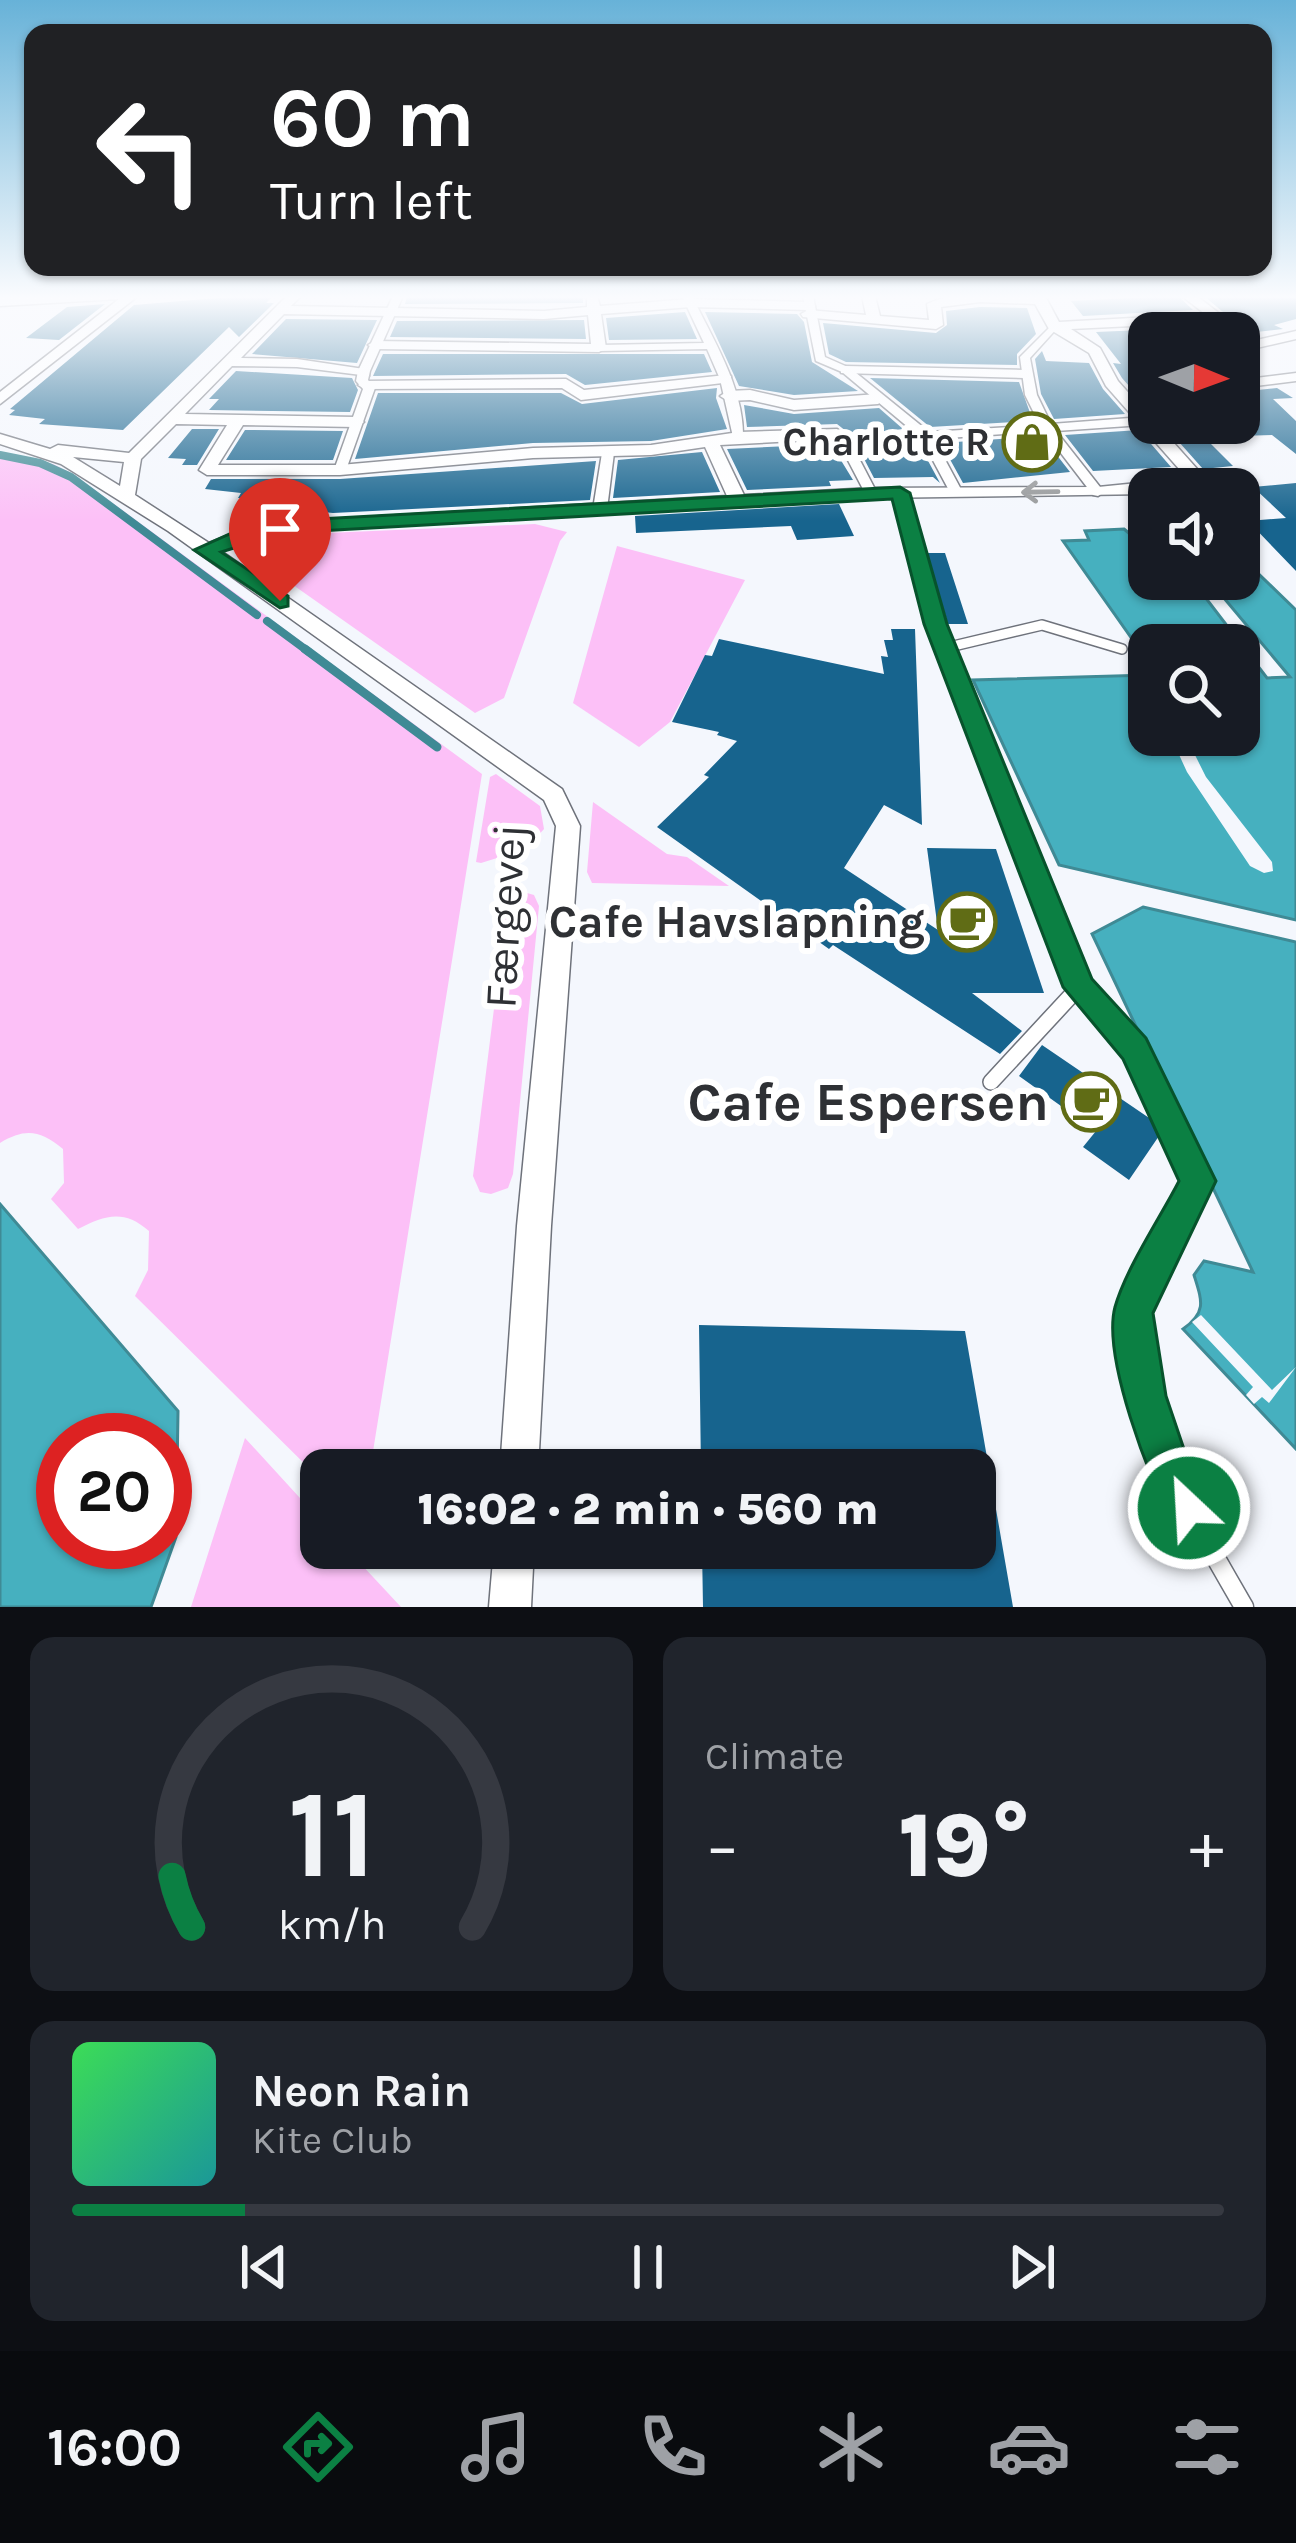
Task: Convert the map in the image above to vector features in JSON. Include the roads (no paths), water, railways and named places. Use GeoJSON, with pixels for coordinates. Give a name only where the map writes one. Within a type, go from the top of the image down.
{"type":"FeatureCollection","features":[{"type":"Feature","properties":{"kind":"street"},"geometry":{"type":"LineString","coordinates":[[0,398],[34,371]]}},
{"type":"Feature","properties":{"kind":"street"},"geometry":{"type":"LineString","coordinates":[[126,500],[133,458],[221,371]]}},
{"type":"Feature","properties":{"kind":"street"},"geometry":{"type":"LineString","coordinates":[[330,371],[364,379],[566,383],[581,395],[727,388],[794,405],[878,399]]}},
{"type":"Feature","properties":{"kind":"street"},"geometry":{"type":"LineString","coordinates":[[340,470],[369,388],[364,379],[367,371]]}},
{"type":"Feature","properties":{"kind":"street"},"geometry":{"type":"LineString","coordinates":[[721,371],[739,437]]}},
{"type":"Feature","properties":{"kind":"street"},"geometry":{"type":"LineString","coordinates":[[847,371],[926,436],[957,493]]}},
{"type":"Feature","properties":{"kind":"street"},"geometry":{"type":"LineString","coordinates":[[890,371],[1024,374]]}},
{"type":"Feature","properties":{"kind":"street"},"geometry":{"type":"LineString","coordinates":[[1024,371],[1027,392],[1046,426],[1098,492]]}},
{"type":"Feature","properties":{"kind":"street"},"geometry":{"type":"LineString","coordinates":[[1106,371],[1128,401]]}},
{"type":"Feature","properties":{"kind":"street"},"geometry":{"type":"LineString","coordinates":[[1260,381],[1296,377]]}},
{"type":"Feature","properties":{"kind":"street"},"geometry":{"type":"LineString","coordinates":[[794,405],[808,433]]}},
{"type":"Feature","properties":{"kind":"street"},"geometry":{"type":"LineString","coordinates":[[172,419],[356,422]]}},
{"type":"Feature","properties":{"kind":"street"},"geometry":{"type":"LineString","coordinates":[[238,420],[206,470],[340,470],[533,454],[608,453],[712,444],[739,437],[837,434],[871,493]]}},
{"type":"Feature","properties":{"kind":"street"},"geometry":{"type":"LineString","coordinates":[[846,445],[1128,422]]}},
{"type":"Feature","properties":{"kind":"street"},"geometry":{"type":"LineString","coordinates":[[0,440],[133,458]]}},
{"type":"Feature","properties":{"kind":"street"},"geometry":{"type":"LineString","coordinates":[[712,444],[737,500]]}},
{"type":"Feature","properties":{"kind":"street"},"geometry":{"type":"LineString","coordinates":[[205,550],[250,532],[282,527],[871,493],[1098,492],[1180,487],[1198,480],[1164,444]]}},
{"type":"Feature","properties":{"kind":"street","name":"Færgevej"},"geometry":{"type":"LineString","coordinates":[[26,446],[68,460],[205,550],[554,795],[568,818],[521,1449]]}},
{"type":"Feature","properties":{"kind":"street"},"geometry":{"type":"LineString","coordinates":[[600,509],[608,453]]}},
{"type":"Feature","properties":{"kind":"street"},"geometry":{"type":"LineString","coordinates":[[510,1607],[513,1569]]}},
{"type":"Feature","properties":{"kind":"lane"},"geometry":{"type":"LineString","coordinates":[[900,493],[945,648],[1079,987],[1135,1048],[1198,1181],[1133,1311],[1145,1396],[1171,1474],[1244,1607]]}},
{"type":"Feature","properties":{"kind":"lane"},"geometry":{"type":"LineString","coordinates":[[945,648],[1042,625],[1122,649]]}},
{"type":"Feature","properties":{"kind":"lane"},"geometry":{"type":"LineString","coordinates":[[991,1082],[1079,987]]}},
{"type":"Feature","properties":{"kind":"water"},"geometry":{"type":"Polygon","coordinates":[[[1085,531],[1128,532],[1128,600],[1207,600],[1226,624],[1128,624],[1128,633],[1063,541],[1089,540],[1085,531]]]}},
{"type":"Feature","properties":{"kind":"water"},"geometry":{"type":"Polygon","coordinates":[[[1260,575],[1296,610],[1296,920],[1059,865],[973,680],[1128,676],[1128,756],[1260,756],[1260,669],[1267,678],[1290,677],[1260,641],[1260,624],[1246,624],[1226,600],[1260,600],[1260,575]]]}},
{"type":"Feature","properties":{"kind":"water"},"geometry":{"type":"Polygon","coordinates":[[[1143,907],[1296,942],[1296,1449],[1183,1329],[1199,1311],[1194,1275],[1204,1261],[1253,1272],[1092,934],[1143,907]]]}},
{"type":"Feature","properties":{"kind":"water"},"geometry":{"type":"Polygon","coordinates":[[[0,1204],[178,1411],[36,1413],[36,1569],[165,1569],[151,1607],[0,1607],[0,1204]]]}},
{"type":"Feature","properties":{"kind":"waterway"},"geometry":{"type":"LineString","coordinates":[[0,455],[40,463],[71,477],[257,615]]}},
{"type":"Feature","properties":{"kind":"waterway"},"geometry":{"type":"LineString","coordinates":[[267,621],[309,652]]}},
{"type":"Feature","properties":{"kind":"waterway"},"geometry":{"type":"LineString","coordinates":[[305,649],[437,747]]}},
{"type":"Feature","properties":{"kind":"place","name":"Charlotte R"},"geometry":{"type":"Point","coordinates":[1032,442]}},
{"type":"Feature","properties":{"kind":"place","name":"Cafe Havslapning"},"geometry":{"type":"Point","coordinates":[967,922]}},
{"type":"Feature","properties":{"kind":"place","name":"Cafe Espersen"},"geometry":{"type":"Point","coordinates":[1091,1102]}}]}
